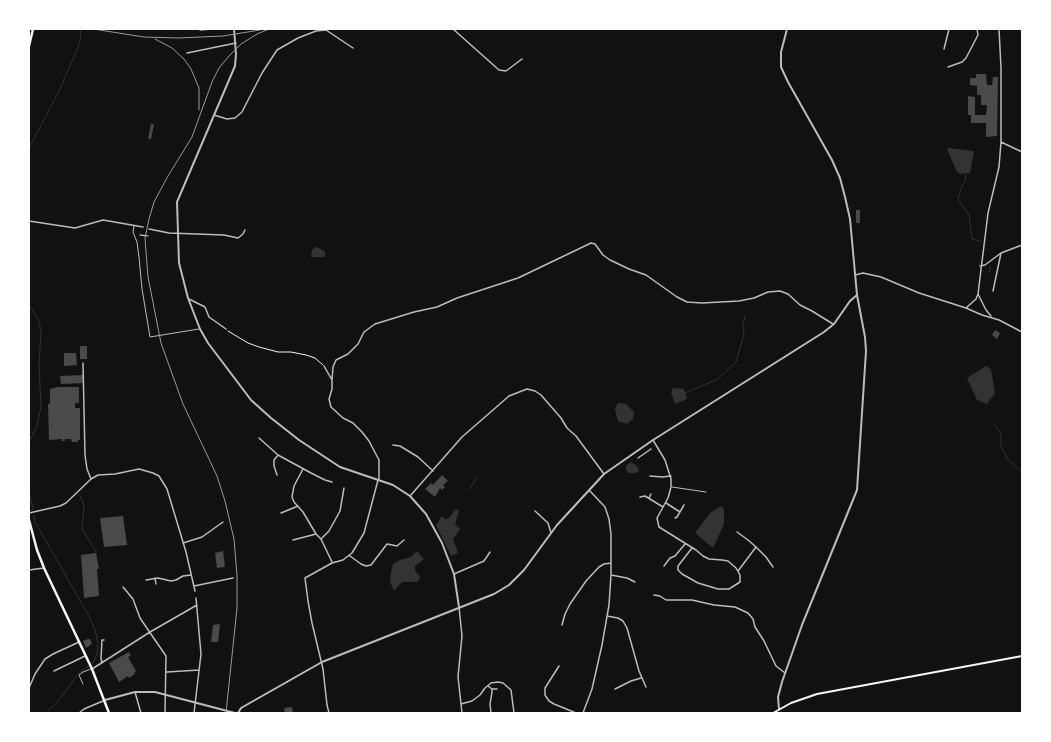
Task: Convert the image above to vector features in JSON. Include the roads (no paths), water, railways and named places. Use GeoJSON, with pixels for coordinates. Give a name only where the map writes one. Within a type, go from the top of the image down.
{"type":"FeatureCollection","features":[{"type":"Feature","properties":{"kind":"main road"},"geometry":{"type":"LineString","coordinates":[[29,46],[33,29]]}},
{"type":"Feature","properties":{"kind":"main road"},"geometry":{"type":"LineString","coordinates":[[29,520],[37,550],[44,568],[89,662],[109,713]]}},
{"type":"Feature","properties":{"kind":"main road"},"geometry":{"type":"LineString","coordinates":[[773,713],[791,703],[817,694],[1022,656]]}},
{"type":"Feature","properties":{"kind":"street"},"geometry":{"type":"LineString","coordinates":[[200,30],[212,29]]}},
{"type":"Feature","properties":{"kind":"street"},"geometry":{"type":"LineString","coordinates":[[234,29],[236,62],[233,72],[177,202],[179,263],[188,298],[200,329],[208,343],[251,400],[299,440],[325,458],[352,472],[393,485],[410,496],[426,514],[442,543],[454,574],[462,636],[458,677],[462,713]]}},
{"type":"Feature","properties":{"kind":"street"},"geometry":{"type":"LineString","coordinates":[[453,29],[499,70],[506,71],[522,59]]}},
{"type":"Feature","properties":{"kind":"street"},"geometry":{"type":"LineString","coordinates":[[779,709],[778,698],[804,618],[857,490],[866,351],[865,337],[857,295],[848,207],[841,182],[825,148],[781,67],[781,52],[787,29]]}},
{"type":"Feature","properties":{"kind":"street"},"geometry":{"type":"LineString","coordinates":[[944,49],[949,29]]}},
{"type":"Feature","properties":{"kind":"street"},"geometry":{"type":"LineString","coordinates":[[948,67],[962,62],[966,58],[978,35],[977,29]]}},
{"type":"Feature","properties":{"kind":"street"},"geometry":{"type":"LineString","coordinates":[[966,308],[976,299],[978,294],[980,266],[988,213],[999,167],[1001,142],[1001,68],[999,29]]}},
{"type":"Feature","properties":{"kind":"street"},"geometry":{"type":"LineString","coordinates":[[214,115],[227,119],[235,118],[239,115],[262,73],[277,50],[298,38],[316,30],[326,30],[353,48]]}},
{"type":"Feature","properties":{"kind":"street"},"geometry":{"type":"LineString","coordinates":[[187,53],[236,43]]}},
{"type":"Feature","properties":{"kind":"street"},"geometry":{"type":"LineString","coordinates":[[1001,142],[1022,152]]}},
{"type":"Feature","properties":{"kind":"street"},"geometry":{"type":"LineString","coordinates":[[29,221],[75,228],[103,220],[144,227]]}},
{"type":"Feature","properties":{"kind":"street"},"geometry":{"type":"LineString","coordinates":[[149,229],[177,233],[224,235],[238,238],[245,230]]}},
{"type":"Feature","properties":{"kind":"street"},"geometry":{"type":"LineString","coordinates":[[329,713],[322,662],[312,623],[305,578],[332,563],[343,560],[349,556],[358,545],[364,533],[378,480],[379,460],[368,440],[353,423],[343,418],[331,407],[329,399],[332,389],[333,367],[336,360],[348,354],[358,344],[364,332],[375,324],[414,312],[437,307],[457,298],[518,278],[591,243],[595,244],[610,260],[646,275],[686,302],[739,302],[768,292],[780,291],[788,294],[800,305],[834,324]]}},
{"type":"Feature","properties":{"kind":"street"},"geometry":{"type":"LineString","coordinates":[[980,266],[985,265],[1001,253],[1022,245]]}},
{"type":"Feature","properties":{"kind":"street"},"geometry":{"type":"LineString","coordinates":[[993,291],[1002,255],[1001,253]]}},
{"type":"Feature","properties":{"kind":"street"},"geometry":{"type":"LineString","coordinates":[[855,275],[863,273],[873,274],[919,293],[966,308],[982,315],[992,317],[1022,332]]}},
{"type":"Feature","properties":{"kind":"street"},"geometry":{"type":"LineString","coordinates":[[978,294],[986,310],[992,317]]}},
{"type":"Feature","properties":{"kind":"street"},"geometry":{"type":"LineString","coordinates":[[238,713],[242,708],[322,662],[494,594],[509,585],[524,570],[552,533],[604,474],[653,440],[767,369],[834,324],[850,301],[857,295]]}},
{"type":"Feature","properties":{"kind":"street"},"geometry":{"type":"LineString","coordinates":[[188,298],[205,307],[209,317],[226,329]]}},
{"type":"Feature","properties":{"kind":"street"},"geometry":{"type":"LineString","coordinates":[[83,363],[85,455],[87,469],[91,479]]}},
{"type":"Feature","properties":{"kind":"street"},"geometry":{"type":"LineString","coordinates":[[324,366],[332,380]]}},
{"type":"Feature","properties":{"kind":"street"},"geometry":{"type":"LineString","coordinates":[[410,496],[462,437],[509,396],[527,389],[535,391],[541,395],[567,428],[580,440],[604,474]]}},
{"type":"Feature","properties":{"kind":"street"},"geometry":{"type":"LineString","coordinates":[[259,438],[278,455],[303,469],[332,482]]}},
{"type":"Feature","properties":{"kind":"street"},"geometry":{"type":"LineString","coordinates":[[653,440],[665,460],[671,476],[672,487],[666,503],[657,518],[659,527],[685,543],[709,559],[728,561],[738,571],[741,577],[740,582],[730,589],[718,589],[698,583],[682,574],[678,570],[678,566],[692,548]]}},
{"type":"Feature","properties":{"kind":"street"},"geometry":{"type":"LineString","coordinates":[[393,445],[400,446],[418,457],[433,471]]}},
{"type":"Feature","properties":{"kind":"street"},"geometry":{"type":"LineString","coordinates":[[640,449],[643,455]]}},
{"type":"Feature","properties":{"kind":"street"},"geometry":{"type":"LineString","coordinates":[[638,458],[652,449]]}},
{"type":"Feature","properties":{"kind":"street"},"geometry":{"type":"LineString","coordinates":[[277,475],[274,460],[278,455]]}},
{"type":"Feature","properties":{"kind":"street"},"geometry":{"type":"LineString","coordinates":[[29,513],[60,506],[66,503],[91,479],[98,475],[115,474],[140,469],[150,471],[159,476],[167,489],[192,575],[195,591]]}},
{"type":"Feature","properties":{"kind":"street"},"geometry":{"type":"LineString","coordinates":[[303,469],[292,491],[292,497],[321,540],[332,563]]}},
{"type":"Feature","properties":{"kind":"street"},"geometry":{"type":"LineString","coordinates":[[650,476],[671,476]]}},
{"type":"Feature","properties":{"kind":"street"},"geometry":{"type":"LineString","coordinates":[[321,540],[329,531],[340,511],[344,488]]}},
{"type":"Feature","properties":{"kind":"street"},"geometry":{"type":"LineString","coordinates":[[583,713],[592,690],[607,616],[612,575],[609,519],[605,507],[589,490]]}},
{"type":"Feature","properties":{"kind":"street"},"geometry":{"type":"LineString","coordinates":[[649,498],[651,494]]}},
{"type":"Feature","properties":{"kind":"street"},"geometry":{"type":"LineString","coordinates":[[640,498],[645,496],[663,507]]}},
{"type":"Feature","properties":{"kind":"street"},"geometry":{"type":"LineString","coordinates":[[666,503],[680,512]]}},
{"type":"Feature","properties":{"kind":"street"},"geometry":{"type":"LineString","coordinates":[[281,513],[298,506]]}},
{"type":"Feature","properties":{"kind":"street"},"geometry":{"type":"LineString","coordinates":[[674,518],[677,517],[684,506]]}},
{"type":"Feature","properties":{"kind":"street"},"geometry":{"type":"LineString","coordinates":[[535,510],[548,523],[552,533]]}},
{"type":"Feature","properties":{"kind":"street"},"geometry":{"type":"LineString","coordinates":[[183,543],[202,537],[223,522]]}},
{"type":"Feature","properties":{"kind":"street"},"geometry":{"type":"LineString","coordinates":[[737,532],[756,547],[773,567]]}},
{"type":"Feature","properties":{"kind":"street"},"geometry":{"type":"LineString","coordinates":[[293,540],[316,534]]}},
{"type":"Feature","properties":{"kind":"street"},"geometry":{"type":"LineString","coordinates":[[349,556],[361,564],[366,566],[371,565],[387,544],[397,546],[404,540]]}},
{"type":"Feature","properties":{"kind":"street"},"geometry":{"type":"LineString","coordinates":[[664,566],[670,558],[675,556],[685,543]]}},
{"type":"Feature","properties":{"kind":"street"},"geometry":{"type":"LineString","coordinates":[[738,571],[756,547]]}},
{"type":"Feature","properties":{"kind":"street"},"geometry":{"type":"LineString","coordinates":[[454,574],[484,560],[490,552]]}},
{"type":"Feature","properties":{"kind":"street"},"geometry":{"type":"LineString","coordinates":[[562,625],[570,604],[586,581],[599,567],[604,564],[612,563]]}},
{"type":"Feature","properties":{"kind":"street"},"geometry":{"type":"LineString","coordinates":[[29,570],[44,568]]}},
{"type":"Feature","properties":{"kind":"street"},"geometry":{"type":"LineString","coordinates":[[146,580],[158,578],[170,581],[176,580],[183,576],[192,575]]}},
{"type":"Feature","properties":{"kind":"street"},"geometry":{"type":"LineString","coordinates":[[612,575],[627,578],[635,582]]}},
{"type":"Feature","properties":{"kind":"street"},"geometry":{"type":"LineString","coordinates":[[155,578],[156,584]]}},
{"type":"Feature","properties":{"kind":"street"},"geometry":{"type":"LineString","coordinates":[[194,586],[233,578]]}},
{"type":"Feature","properties":{"kind":"street"},"geometry":{"type":"LineString","coordinates":[[123,587],[133,599],[140,618],[166,656],[165,713]]}},
{"type":"Feature","properties":{"kind":"street"},"geometry":{"type":"LineString","coordinates":[[654,595],[666,600],[692,600],[714,605],[736,607],[748,614],[753,619],[755,627],[764,641],[776,666],[785,673]]}},
{"type":"Feature","properties":{"kind":"street"},"geometry":{"type":"LineString","coordinates":[[194,713],[201,654],[196,598]]}},
{"type":"Feature","properties":{"kind":"street"},"geometry":{"type":"LineString","coordinates":[[92,669],[197,604]]}},
{"type":"Feature","properties":{"kind":"street"},"geometry":{"type":"LineString","coordinates":[[607,616],[618,618],[623,621],[627,628],[641,678],[646,687]]}},
{"type":"Feature","properties":{"kind":"street"},"geometry":{"type":"LineString","coordinates":[[102,663],[102,640],[104,640]]}},
{"type":"Feature","properties":{"kind":"street"},"geometry":{"type":"LineString","coordinates":[[29,687],[45,660],[53,654],[79,642]]}},
{"type":"Feature","properties":{"kind":"street"},"geometry":{"type":"LineString","coordinates":[[54,671],[86,656]]}},
{"type":"Feature","properties":{"kind":"street"},"geometry":{"type":"LineString","coordinates":[[559,666],[545,688],[545,695],[549,701],[554,704],[576,713]]}},
{"type":"Feature","properties":{"kind":"street"},"geometry":{"type":"LineString","coordinates":[[166,672],[199,670]]}},
{"type":"Feature","properties":{"kind":"street"},"geometry":{"type":"LineString","coordinates":[[615,689],[641,678]]}},
{"type":"Feature","properties":{"kind":"street"},"geometry":{"type":"LineString","coordinates":[[461,704],[472,701],[491,683],[498,682],[508,686],[511,690],[514,713]]}},
{"type":"Feature","properties":{"kind":"street"},"geometry":{"type":"LineString","coordinates":[[488,686],[492,689],[497,689]]}},
{"type":"Feature","properties":{"kind":"street"},"geometry":{"type":"LineString","coordinates":[[491,713],[490,704],[492,689]]}},
{"type":"Feature","properties":{"kind":"street"},"geometry":{"type":"LineString","coordinates":[[135,692],[141,713]]}},
{"type":"Feature","properties":{"kind":"street"},"geometry":{"type":"LineString","coordinates":[[79,713],[88,707],[105,700],[135,692],[155,692],[166,694],[233,713]]}},
{"type":"Feature","properties":{"kind":"lane"},"geometry":{"type":"LineString","coordinates":[[134,225],[150,337],[153,338],[165,334],[200,329]]}},
{"type":"Feature","properties":{"kind":"lane"},"geometry":{"type":"LineString","coordinates":[[672,487],[706,492]]}},
{"type":"Feature","properties":{"kind":"lane"},"geometry":{"type":"LineString","coordinates":[[83,684],[80,675],[83,672],[92,669]]}},
{"type":"Feature","properties":{"kind":"waterway"},"geometry":{"type":"LineString","coordinates":[[29,148],[58,93],[78,48],[81,36],[80,29]]}},
{"type":"Feature","properties":{"kind":"waterway"},"geometry":{"type":"LineString","coordinates":[[965,174],[966,180],[962,186],[958,200],[969,215],[972,239],[981,241]]}},
{"type":"Feature","properties":{"kind":"waterway"},"geometry":{"type":"LineString","coordinates":[[989,266],[989,273]]}},
{"type":"Feature","properties":{"kind":"waterway"},"geometry":{"type":"LineString","coordinates":[[29,306],[39,322],[41,331],[39,366],[41,406],[37,426],[29,442]]}},
{"type":"Feature","properties":{"kind":"waterway"},"geometry":{"type":"LineString","coordinates":[[685,393],[718,379],[736,362],[744,334],[743,325],[745,316]]}},
{"type":"Feature","properties":{"kind":"waterway"},"geometry":{"type":"LineString","coordinates":[[994,424],[1001,433],[1001,447],[1008,460],[1022,472]]}},
{"type":"Feature","properties":{"kind":"waterway"},"geometry":{"type":"LineString","coordinates":[[469,490],[477,477]]}},
{"type":"Feature","properties":{"kind":"waterway"},"geometry":{"type":"LineString","coordinates":[[29,490],[33,509]]}},
{"type":"Feature","properties":{"kind":"waterway"},"geometry":{"type":"LineString","coordinates":[[80,496],[84,508],[82,529],[97,553]]}},
{"type":"Feature","properties":{"kind":"waterway"},"geometry":{"type":"LineString","coordinates":[[34,515],[35,522],[89,616],[95,630],[98,643],[97,654],[93,663],[79,673],[58,701],[46,713]]}},
{"type":"Feature","properties":{"kind":"railway"},"geometry":{"type":"LineString","coordinates":[[93,29],[144,37],[178,38],[223,36],[260,30]]}},
{"type":"Feature","properties":{"kind":"railway"},"geometry":{"type":"LineString","coordinates":[[226,713],[237,608],[237,575],[234,539],[225,501],[217,476],[183,404],[161,343],[148,277],[145,238],[154,202],[192,137],[212,82],[219,68],[241,44],[257,34],[269,29]]}},
{"type":"Feature","properties":{"kind":"railway"},"geometry":{"type":"LineString","coordinates":[[155,39],[172,48],[184,59],[191,69],[199,88],[199,110]]}}]}
